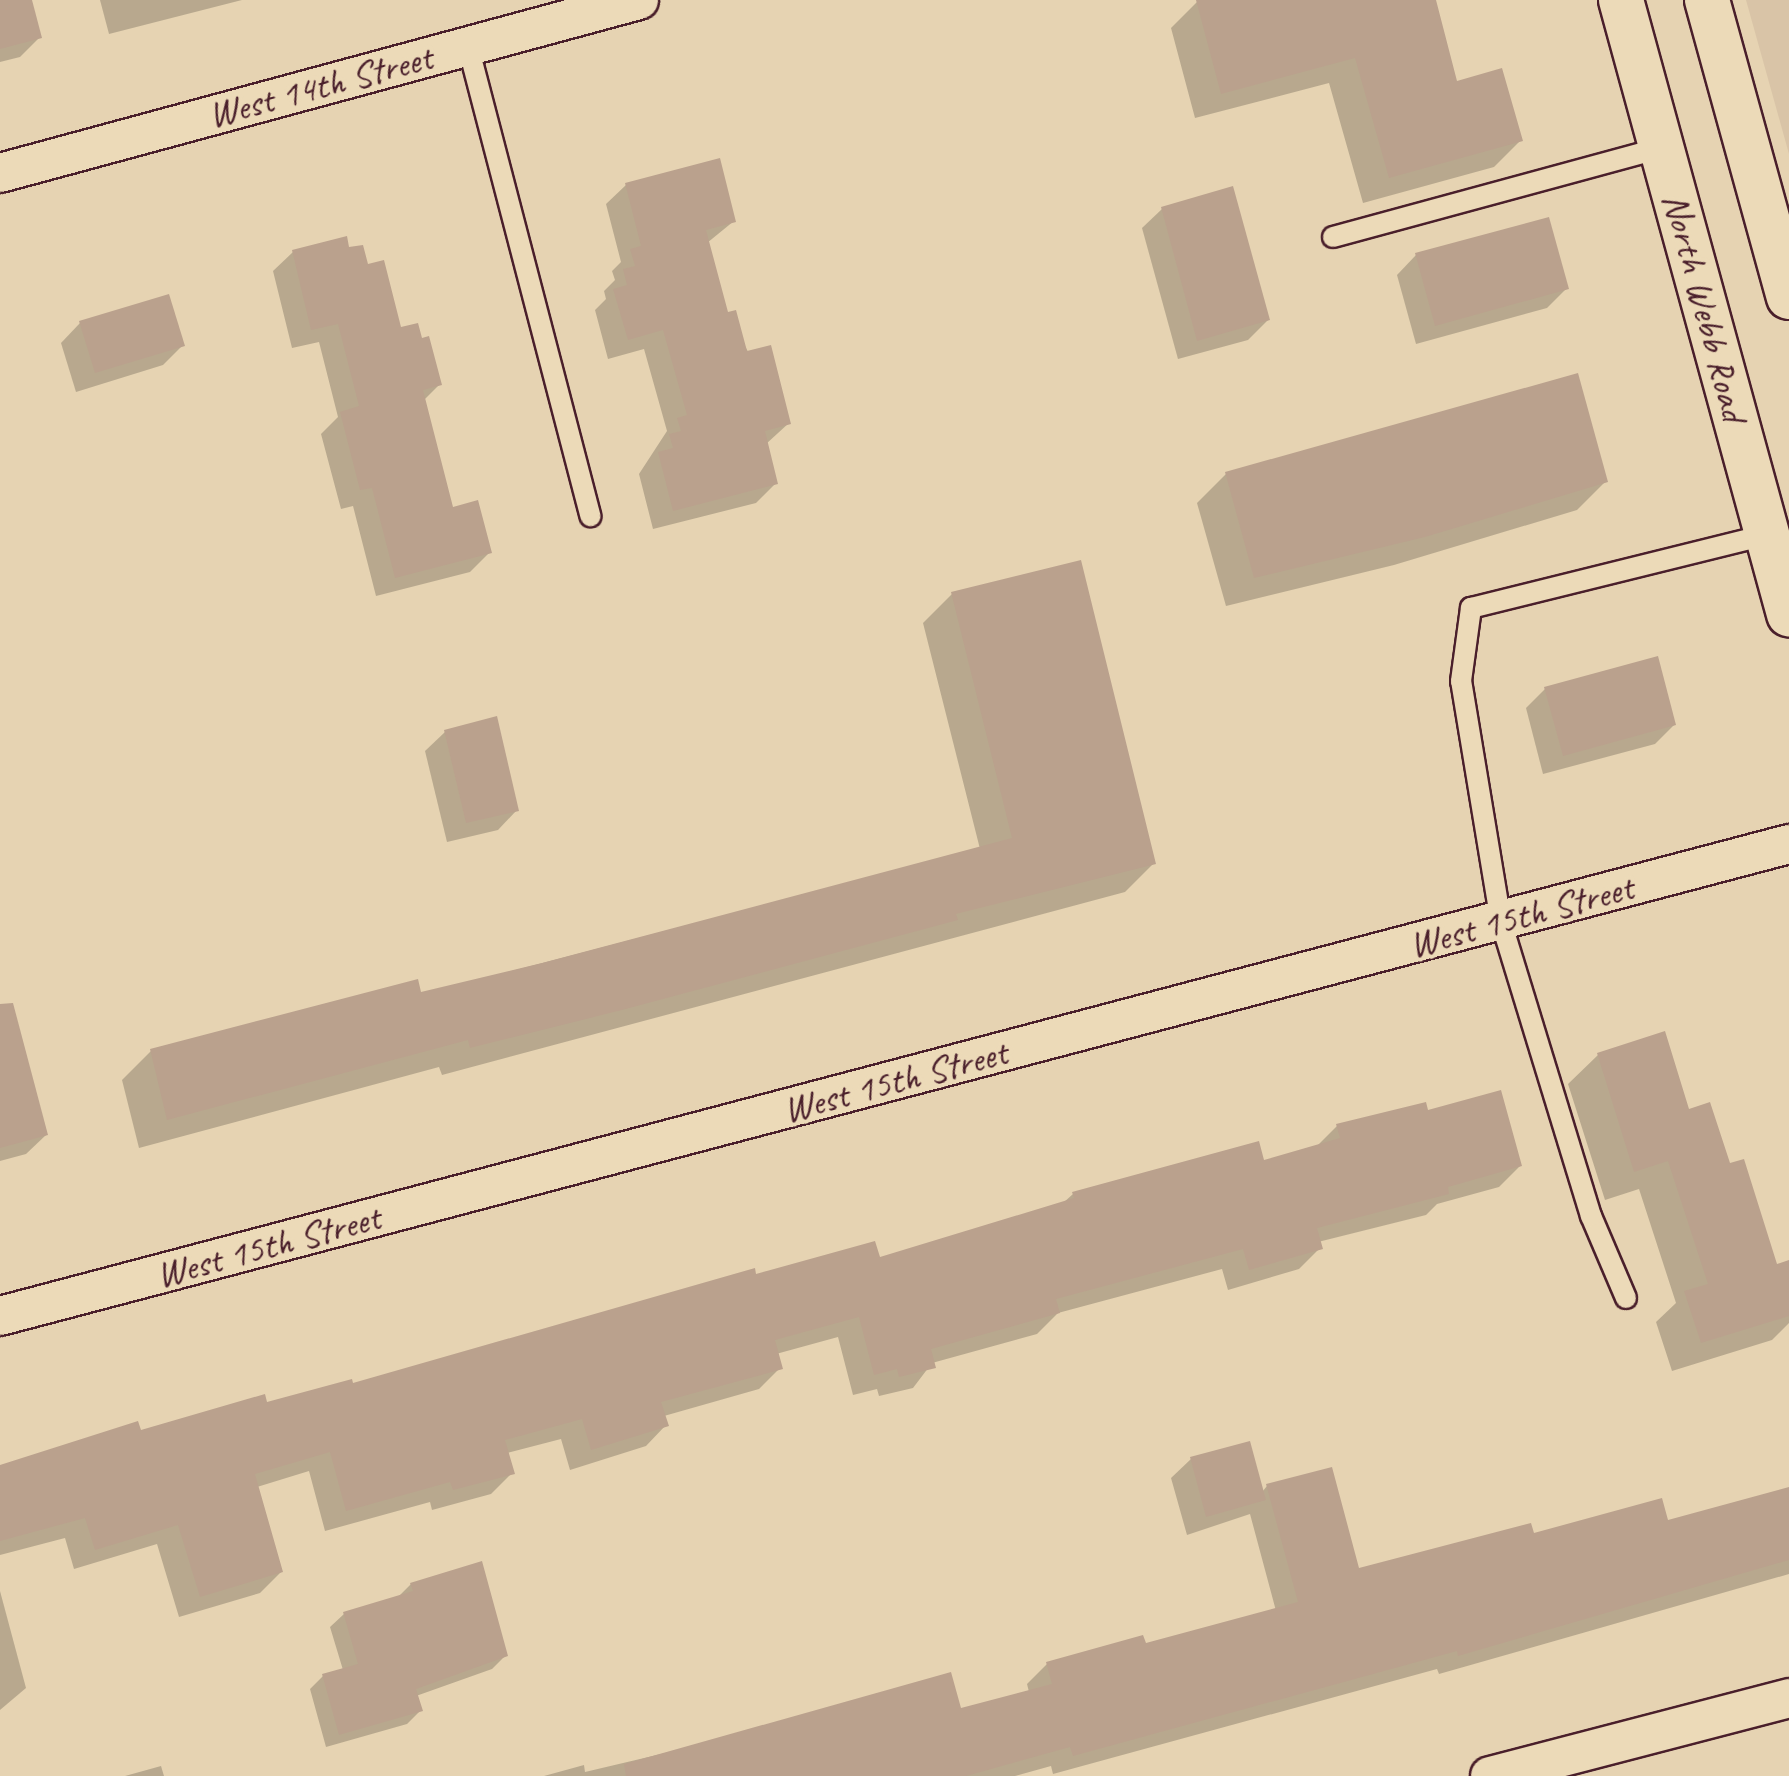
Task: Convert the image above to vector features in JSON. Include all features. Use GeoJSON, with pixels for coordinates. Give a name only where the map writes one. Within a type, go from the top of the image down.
{"type":"FeatureCollection","features":[{"type":"Feature","properties":{"kind":"main road","name":"North Webb Road"},"geometry":{"type":"LineString","coordinates":[[1621,0],[1789,614]]}},
{"type":"Feature","properties":{"kind":"main road"},"geometry":{"type":"LineString","coordinates":[[1707,0],[1789,297]]}},
{"type":"Feature","properties":{"kind":"street","name":"West 14th Street"},"geometry":{"type":"LineString","coordinates":[[0,173],[639,0]]}},
{"type":"Feature","properties":{"kind":"street","name":"West 15th Street"},"geometry":{"type":"LineString","coordinates":[[0,1316],[1789,844]]}},
{"type":"Feature","properties":{"kind":"street"},"geometry":{"type":"LineString","coordinates":[[1490,1776],[1789,1698]]}},
{"type":"Feature","properties":{"kind":"lane"},"geometry":{"type":"LineString","coordinates":[[468,46],[590,516]]}},
{"type":"Feature","properties":{"kind":"lane"},"geometry":{"type":"LineString","coordinates":[[1333,237],[1661,148]]}},
{"type":"Feature","properties":{"kind":"lane"},"geometry":{"type":"LineString","coordinates":[[1626,1298],[1591,1216],[1501,922],[1461,681],[1471,608],[1767,535]]}},
{"type":"Feature","properties":{"kind":"shaded area"},"geometry":{"type":"Polygon","coordinates":[[[1746,0],[1789,0],[1789,154],[1746,0]]]}},
{"type":"Feature","properties":{"kind":"building"},"geometry":{"type":"Polygon","coordinates":[[[0,0],[32,0],[42,38],[0,49],[0,0]]]}},
{"type":"Feature","properties":{"kind":"building"},"geometry":{"type":"Polygon","coordinates":[[[1196,0],[1436,0],[1457,81],[1502,68],[1523,141],[1389,178],[1355,58],[1221,94],[1196,0]]]}},
{"type":"Feature","properties":{"kind":"building"},"geometry":{"type":"Polygon","coordinates":[[[720,158],[736,222],[706,230],[728,312],[736,310],[747,351],[771,345],[791,424],[765,431],[778,484],[673,511],[658,452],[673,448],[669,434],[681,431],[677,418],[687,415],[663,330],[628,340],[613,289],[627,285],[623,269],[635,266],[630,249],[641,246],[625,183],[720,158]]]}},
{"type":"Feature","properties":{"kind":"building"},"geometry":{"type":"Polygon","coordinates":[[[1233,186],[1270,320],[1197,341],[1161,207],[1233,186]]]}},
{"type":"Feature","properties":{"kind":"building"},"geometry":{"type":"Polygon","coordinates":[[[1549,217],[1569,289],[1435,326],[1415,253],[1549,217]]]}},
{"type":"Feature","properties":{"kind":"building"},"geometry":{"type":"Polygon","coordinates":[[[347,236],[349,247],[363,245],[368,264],[384,260],[401,327],[418,323],[422,338],[429,336],[442,385],[423,390],[453,507],[478,500],[492,553],[395,578],[372,488],[360,490],[340,412],[359,406],[338,324],[311,330],[292,250],[347,236]]]}},
{"type":"Feature","properties":{"kind":"building"},"geometry":{"type":"Polygon","coordinates":[[[169,294],[185,346],[95,373],[79,321],[169,294]]]}},
{"type":"Feature","properties":{"kind":"building"},"geometry":{"type":"Polygon","coordinates":[[[1578,373],[1608,482],[1425,537],[1254,578],[1225,472],[1578,373]]]}},
{"type":"Feature","properties":{"kind":"building"},"geometry":{"type":"Polygon","coordinates":[[[1081,560],[1156,864],[956,914],[958,920],[618,1011],[470,1048],[468,1040],[167,1120],[150,1049],[418,979],[421,992],[542,963],[1012,838],[951,592],[1081,560]]]}},
{"type":"Feature","properties":{"kind":"building"},"geometry":{"type":"Polygon","coordinates":[[[1658,656],[1676,725],[1563,756],[1544,687],[1658,656]]]}},
{"type":"Feature","properties":{"kind":"building"},"geometry":{"type":"Polygon","coordinates":[[[497,716],[519,811],[466,823],[444,730],[497,716]]]}},
{"type":"Feature","properties":{"kind":"building"},"geometry":{"type":"Polygon","coordinates":[[[13,1003],[48,1135],[0,1148],[0,1004],[13,1003]]]}},
{"type":"Feature","properties":{"kind":"building"},"geometry":{"type":"Polygon","coordinates":[[[1665,1031],[1689,1109],[1710,1102],[1730,1163],[1744,1159],[1777,1264],[1789,1260],[1789,1316],[1701,1343],[1684,1291],[1708,1284],[1668,1161],[1634,1172],[1597,1053],[1665,1031]]]}},
{"type":"Feature","properties":{"kind":"building"},"geometry":{"type":"Polygon","coordinates":[[[1501,1090],[1522,1166],[1448,1187],[1449,1194],[1317,1228],[1323,1249],[1249,1270],[1243,1249],[1056,1299],[1060,1313],[931,1349],[936,1368],[899,1377],[897,1369],[874,1375],[859,1317],[775,1340],[783,1369],[661,1402],[669,1426],[591,1450],[582,1419],[505,1440],[515,1474],[453,1490],[450,1482],[346,1511],[330,1452],[255,1474],[283,1572],[200,1597],[178,1525],[95,1550],[85,1518],[0,1541],[0,1465],[138,1421],[141,1430],[265,1394],[267,1402],[352,1379],[353,1383],[755,1268],[756,1274],[875,1241],[880,1257],[1074,1198],[1072,1192],[1259,1141],[1264,1160],[1340,1138],[1336,1124],[1426,1102],[1428,1110],[1501,1090]]]}},
{"type":"Feature","properties":{"kind":"building"},"geometry":{"type":"Polygon","coordinates":[[[1250,1441],[1266,1500],[1206,1517],[1190,1457],[1250,1441]]]}},
{"type":"Feature","properties":{"kind":"building"},"geometry":{"type":"Polygon","coordinates":[[[1332,1467],[1359,1568],[1531,1523],[1534,1533],[1662,1498],[1668,1520],[1789,1487],[1789,1560],[1458,1656],[1457,1651],[1073,1756],[1070,1747],[966,1776],[626,1776],[624,1764],[951,1672],[961,1708],[1052,1684],[1046,1662],[1143,1635],[1146,1643],[1298,1602],[1266,1484],[1332,1467]]]}},
{"type":"Feature","properties":{"kind":"building"},"geometry":{"type":"Polygon","coordinates":[[[482,1561],[508,1656],[416,1689],[423,1711],[339,1735],[322,1674],[358,1664],[343,1612],[413,1591],[410,1583],[482,1561]]]}}]}
